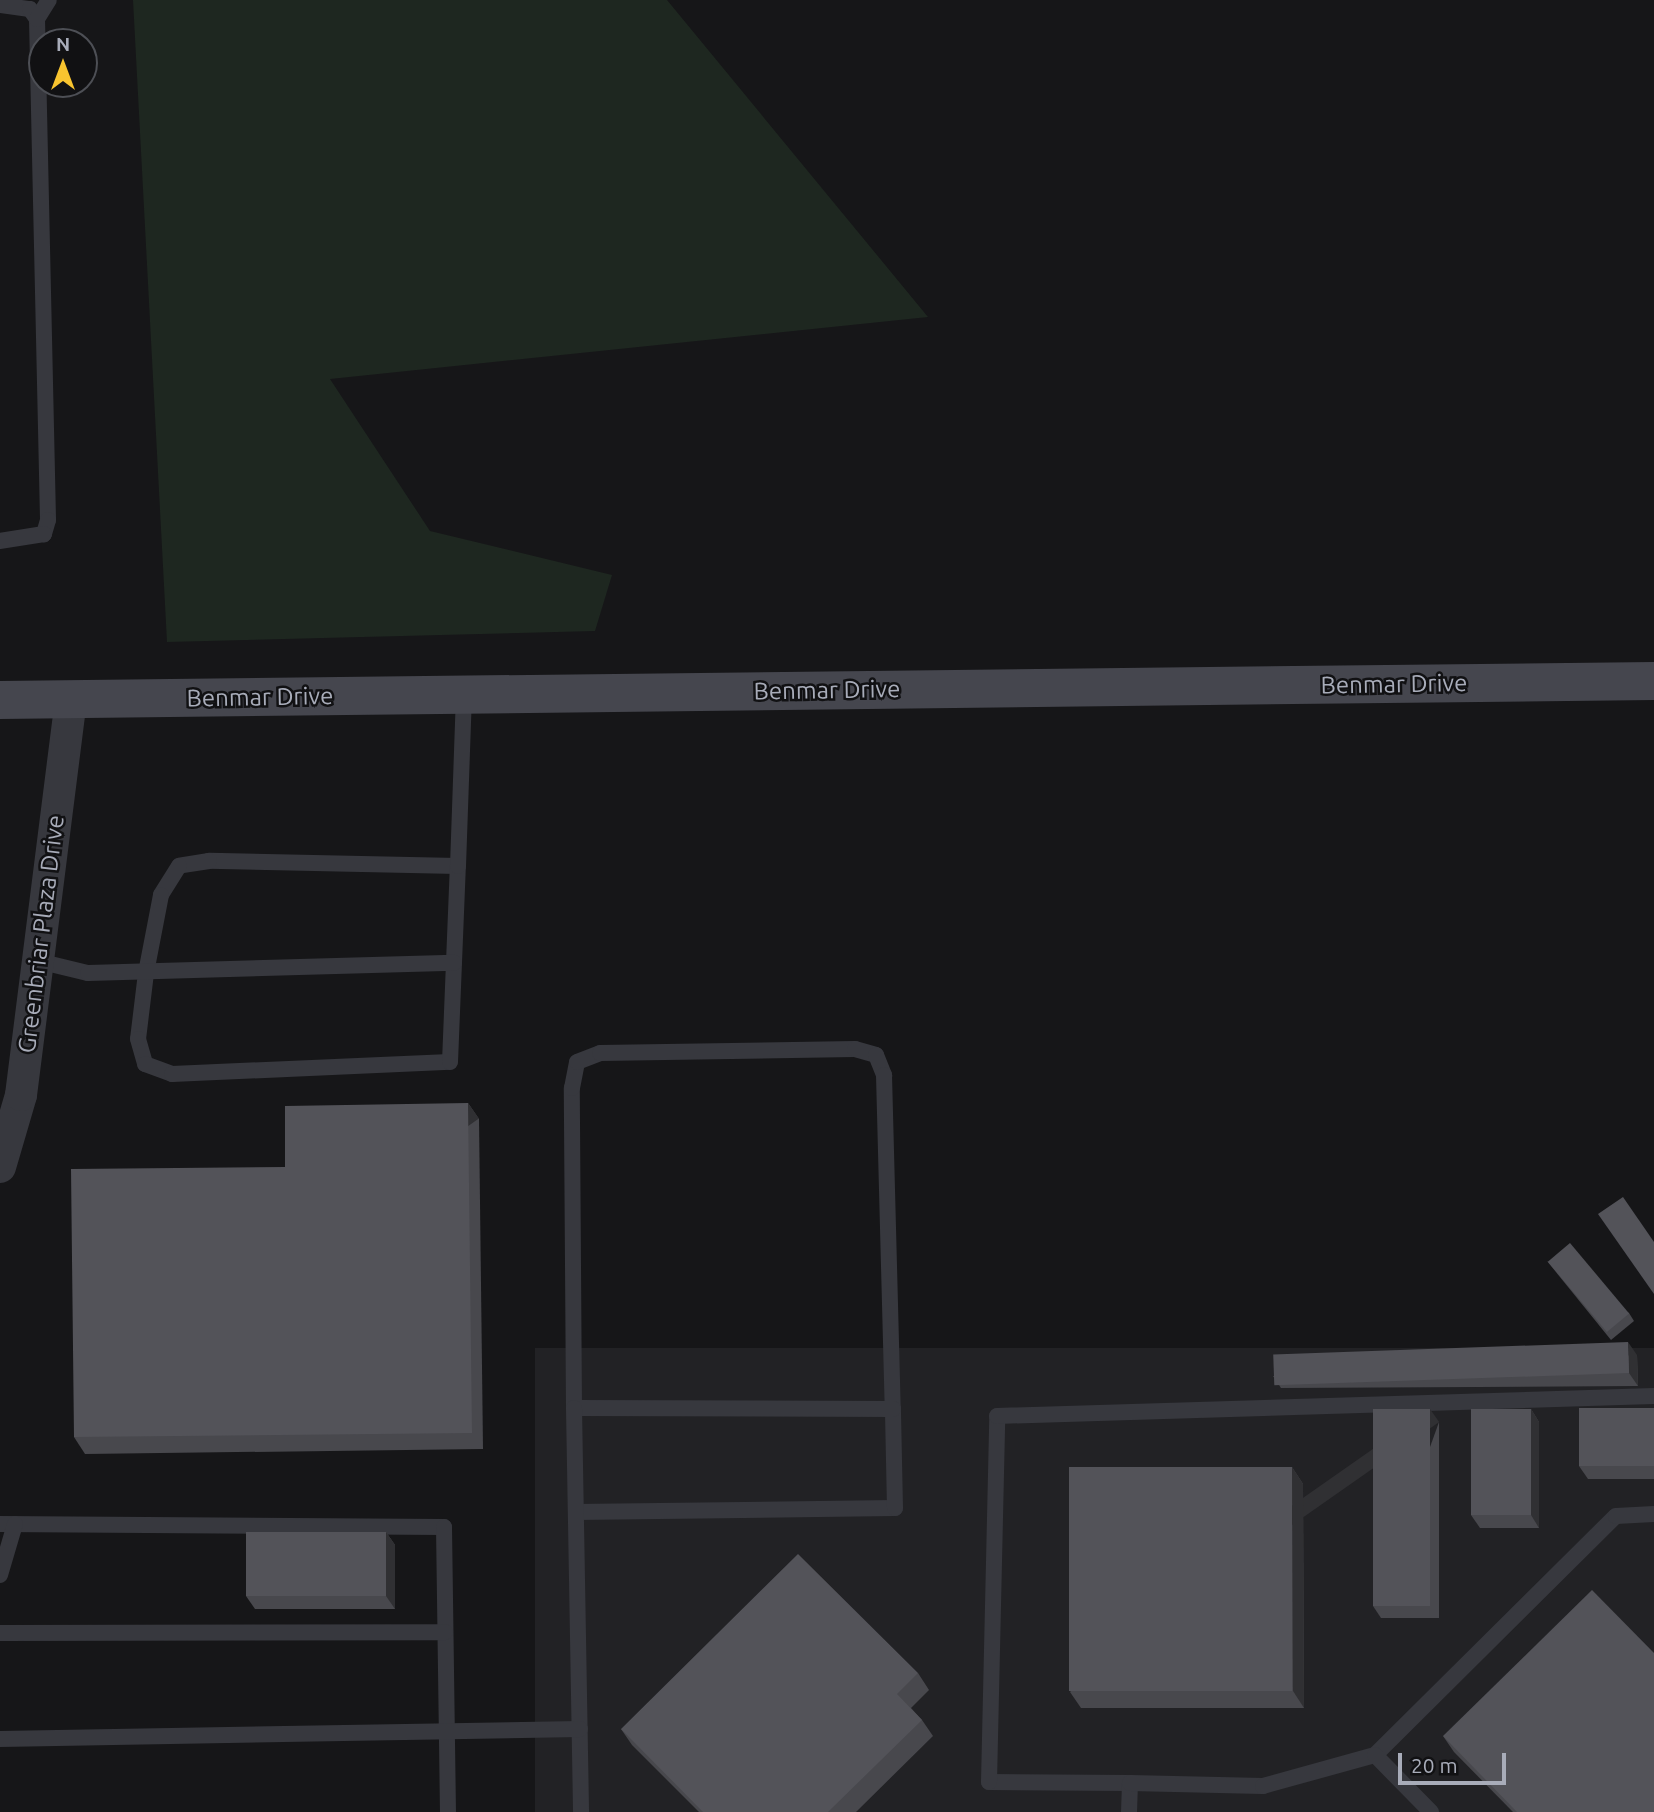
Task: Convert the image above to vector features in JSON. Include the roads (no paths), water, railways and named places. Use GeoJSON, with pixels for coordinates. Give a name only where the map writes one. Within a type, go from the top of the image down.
{"type":"FeatureCollection","features":[{"type":"Feature","properties":{"kind":"street","name":"Benmar Drive"},"geometry":{"type":"LineString","coordinates":[[0,700],[1654,681]]}},
{"type":"Feature","properties":{"kind":"street","name":"Greenbriar Plaza Drive"},"geometry":{"type":"LineString","coordinates":[[0,1167],[21,1095],[71,699]]}},
{"type":"Feature","properties":{"kind":"lane"},"geometry":{"type":"LineString","coordinates":[[0,541],[44,534],[48,520],[37,19],[49,0]]}},
{"type":"Feature","properties":{"kind":"lane"},"geometry":{"type":"LineString","coordinates":[[0,5],[30,9],[37,19]]}},
{"type":"Feature","properties":{"kind":"lane"},"geometry":{"type":"LineString","coordinates":[[458,866],[209,861],[179,866],[161,895],[146,973],[138,1039],[145,1064],[172,1074],[450,1062],[458,866],[464,695]]}},
{"type":"Feature","properties":{"kind":"lane"},"geometry":{"type":"LineString","coordinates":[[38,961],[88,973],[454,963]]}},
{"type":"Feature","properties":{"kind":"lane"},"geometry":{"type":"LineString","coordinates":[[576,1512],[895,1508],[884,1075],[876,1055],[856,1049],[600,1053],[577,1062],[572,1088],[574,1408],[581,1812]]}},
{"type":"Feature","properties":{"kind":"lane"},"geometry":{"type":"LineString","coordinates":[[1654,1395],[997,1416],[989,1782],[1264,1786],[1375,1755],[1616,1516],[1654,1514]]}},
{"type":"Feature","properties":{"kind":"lane"},"geometry":{"type":"LineString","coordinates":[[574,1408],[892,1409]]}},
{"type":"Feature","properties":{"kind":"lane"},"geometry":{"type":"LineString","coordinates":[[0,1575],[8,1524],[444,1527],[448,1812]]}},
{"type":"Feature","properties":{"kind":"lane"},"geometry":{"type":"LineString","coordinates":[[0,1633],[445,1632]]}},
{"type":"Feature","properties":{"kind":"lane"},"geometry":{"type":"LineString","coordinates":[[0,1739],[580,1729]]}},
{"type":"Feature","properties":{"kind":"lane"},"geometry":{"type":"LineString","coordinates":[[1375,1755],[1431,1812]]}},
{"type":"Feature","properties":{"kind":"lane"},"geometry":{"type":"LineString","coordinates":[[1129,1812],[1130,1783]]}}]}
